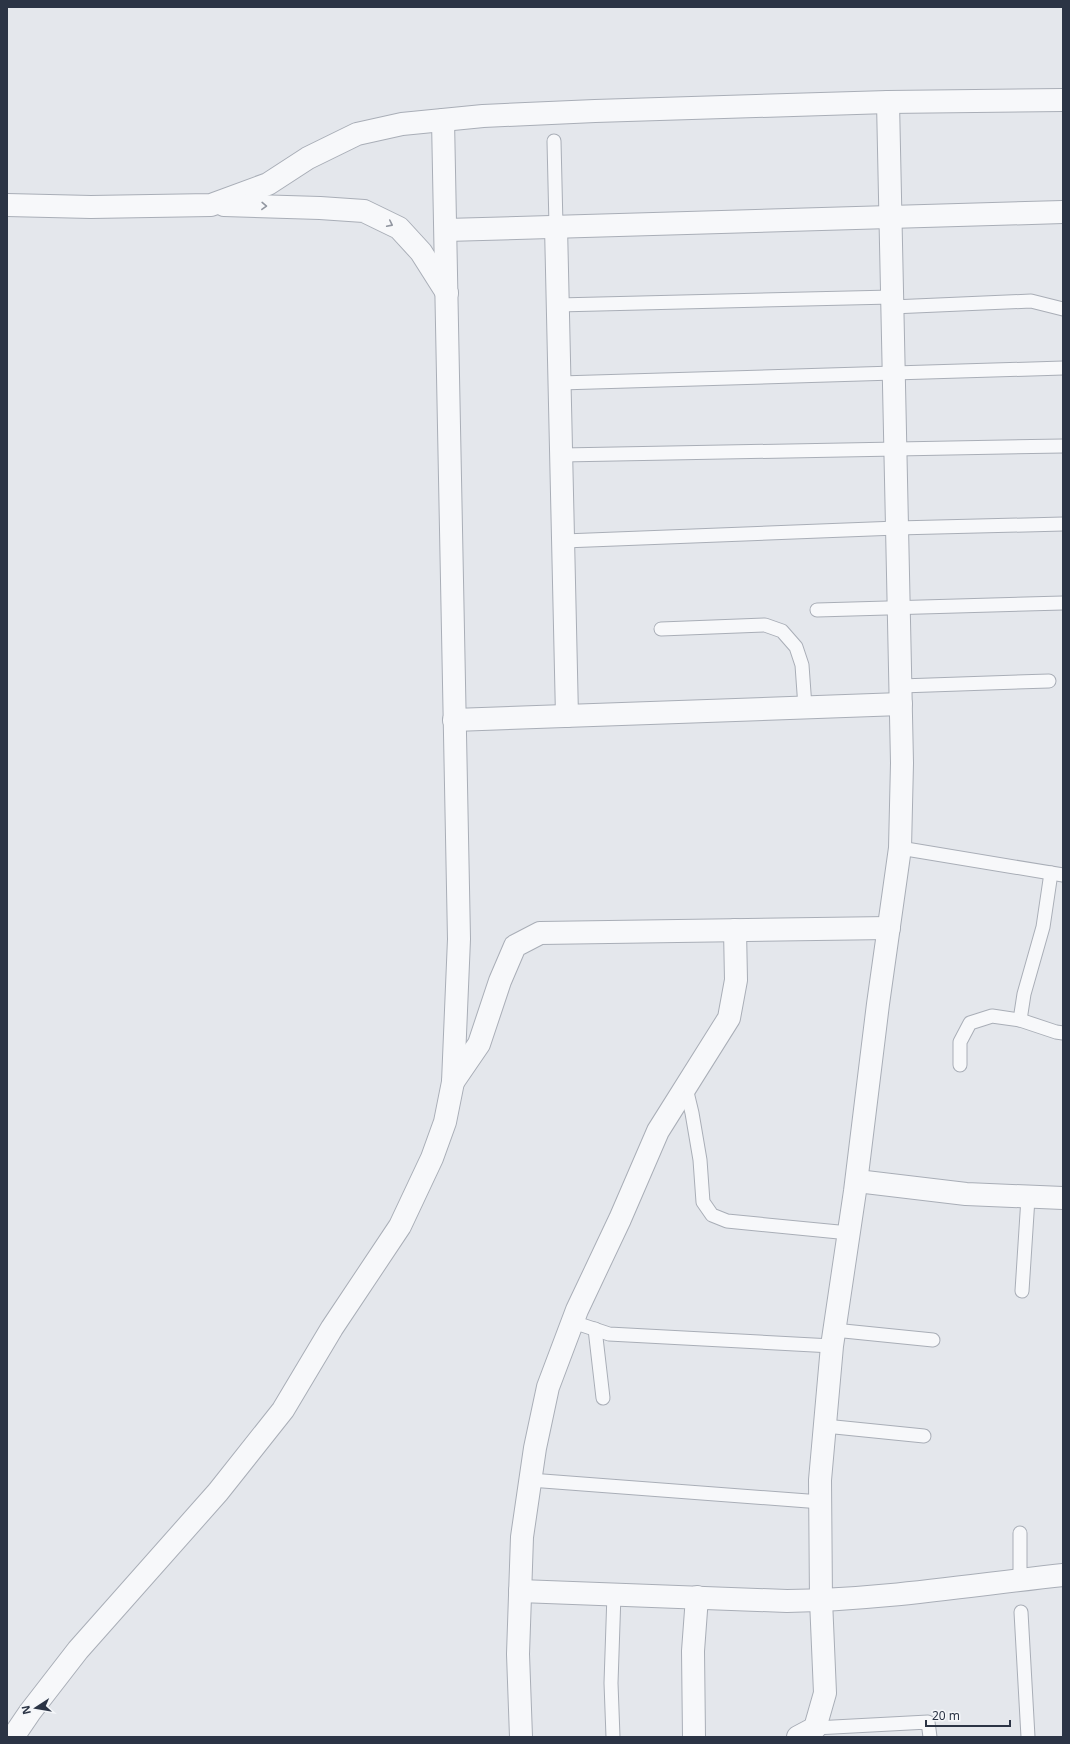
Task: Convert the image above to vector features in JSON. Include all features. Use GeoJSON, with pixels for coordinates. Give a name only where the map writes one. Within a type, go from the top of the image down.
{"type":"FeatureCollection","features":[{"type":"Feature","properties":{"kind":"street"},"geometry":{"type":"LineString","coordinates":[[211,205],[268,184],[308,158],[357,134],[402,124],[483,116],[594,111],[888,102],[1063,100]]}},
{"type":"Feature","properties":{"kind":"street"},"geometry":{"type":"LineString","coordinates":[[806,1733],[826,1692],[821,1600],[820,1480],[833,1338],[857,1182],[878,1004],[900,848],[902,763],[901,695],[888,102]]}},
{"type":"Feature","properties":{"kind":"street"},"geometry":{"type":"LineString","coordinates":[[13,1737],[30,1712],[78,1650],[218,1492],[284,1410],[332,1328],[400,1226],[432,1158],[445,1122],[453,1082],[459,939],[443,120]]}},
{"type":"Feature","properties":{"kind":"street"},"geometry":{"type":"LineString","coordinates":[[7,205],[91,207],[211,205],[320,208],[364,211],[399,228],[421,252],[447,293]]}},
{"type":"Feature","properties":{"kind":"street"},"geometry":{"type":"LineString","coordinates":[[446,230],[1063,212]]}},
{"type":"Feature","properties":{"kind":"street"},"geometry":{"type":"LineString","coordinates":[[556,226],[567,716]]}},
{"type":"Feature","properties":{"kind":"street"},"geometry":{"type":"LineString","coordinates":[[454,720],[805,707],[901,695]]}},
{"type":"Feature","properties":{"kind":"street"},"geometry":{"type":"LineString","coordinates":[[453,1082],[479,1044],[500,981],[515,946],[540,933],[889,928]]}},
{"type":"Feature","properties":{"kind":"street"},"geometry":{"type":"LineString","coordinates":[[521,1737],[518,1654],[522,1537],[535,1448],[548,1387],[573,1322],[658,1131],[729,1018],[736,980],[736,930]]}},
{"type":"Feature","properties":{"kind":"street"},"geometry":{"type":"LineString","coordinates":[[857,1182],[966,1194],[1028,1198],[1063,1198]]}},
{"type":"Feature","properties":{"kind":"street"},"geometry":{"type":"LineString","coordinates":[[520,1590],[698,1596],[787,1601],[821,1600],[923,1592],[1063,1575]]}},
{"type":"Feature","properties":{"kind":"street"},"geometry":{"type":"LineString","coordinates":[[694,1737],[693,1651],[698,1596]]}},
{"type":"Feature","properties":{"kind":"lane"},"geometry":{"type":"LineString","coordinates":[[554,141],[556,226]]}},
{"type":"Feature","properties":{"kind":"lane"},"geometry":{"type":"LineString","coordinates":[[558,305],[1031,301],[1063,309]]}},
{"type":"Feature","properties":{"kind":"lane"},"geometry":{"type":"LineString","coordinates":[[560,383],[1063,368]]}},
{"type":"Feature","properties":{"kind":"lane"},"geometry":{"type":"LineString","coordinates":[[562,455],[1063,446]]}},
{"type":"Feature","properties":{"kind":"lane"},"geometry":{"type":"LineString","coordinates":[[564,541],[897,528],[1063,524]]}},
{"type":"Feature","properties":{"kind":"lane"},"geometry":{"type":"LineString","coordinates":[[817,610],[1063,603]]}},
{"type":"Feature","properties":{"kind":"lane"},"geometry":{"type":"LineString","coordinates":[[661,629],[764,625],[782,631],[796,647],[802,665],[805,707]]}},
{"type":"Feature","properties":{"kind":"lane"},"geometry":{"type":"LineString","coordinates":[[901,695],[1049,681]]}},
{"type":"Feature","properties":{"kind":"lane"},"geometry":{"type":"LineString","coordinates":[[900,848],[1057,874],[1024,994],[1020,1020]]}},
{"type":"Feature","properties":{"kind":"lane"},"geometry":{"type":"LineString","coordinates":[[960,1066],[960,1042],[970,1023],[992,1016],[1020,1020],[1063,1033]]}},
{"type":"Feature","properties":{"kind":"lane"},"geometry":{"type":"LineString","coordinates":[[686,1088],[700,1160],[703,1202],[712,1215],[727,1221],[849,1233]]}},
{"type":"Feature","properties":{"kind":"lane"},"geometry":{"type":"LineString","coordinates":[[1022,1291],[1028,1198]]}},
{"type":"Feature","properties":{"kind":"lane"},"geometry":{"type":"LineString","coordinates":[[573,1322],[609,1334],[933,1340]]}},
{"type":"Feature","properties":{"kind":"lane"},"geometry":{"type":"LineString","coordinates":[[595,1329],[603,1398]]}},
{"type":"Feature","properties":{"kind":"lane"},"geometry":{"type":"LineString","coordinates":[[825,1426],[924,1436]]}},
{"type":"Feature","properties":{"kind":"lane"},"geometry":{"type":"LineString","coordinates":[[530,1480],[821,1502]]}},
{"type":"Feature","properties":{"kind":"lane"},"geometry":{"type":"LineString","coordinates":[[1020,1533],[1020,1580]]}},
{"type":"Feature","properties":{"kind":"lane"},"geometry":{"type":"LineString","coordinates":[[613,1737],[611,1683],[614,1594]]}},
{"type":"Feature","properties":{"kind":"lane"},"geometry":{"type":"LineString","coordinates":[[1021,1612],[1028,1737]]}},
{"type":"Feature","properties":{"kind":"lane"},"geometry":{"type":"LineString","coordinates":[[806,1733],[928,1722],[930,1737]]}}]}
